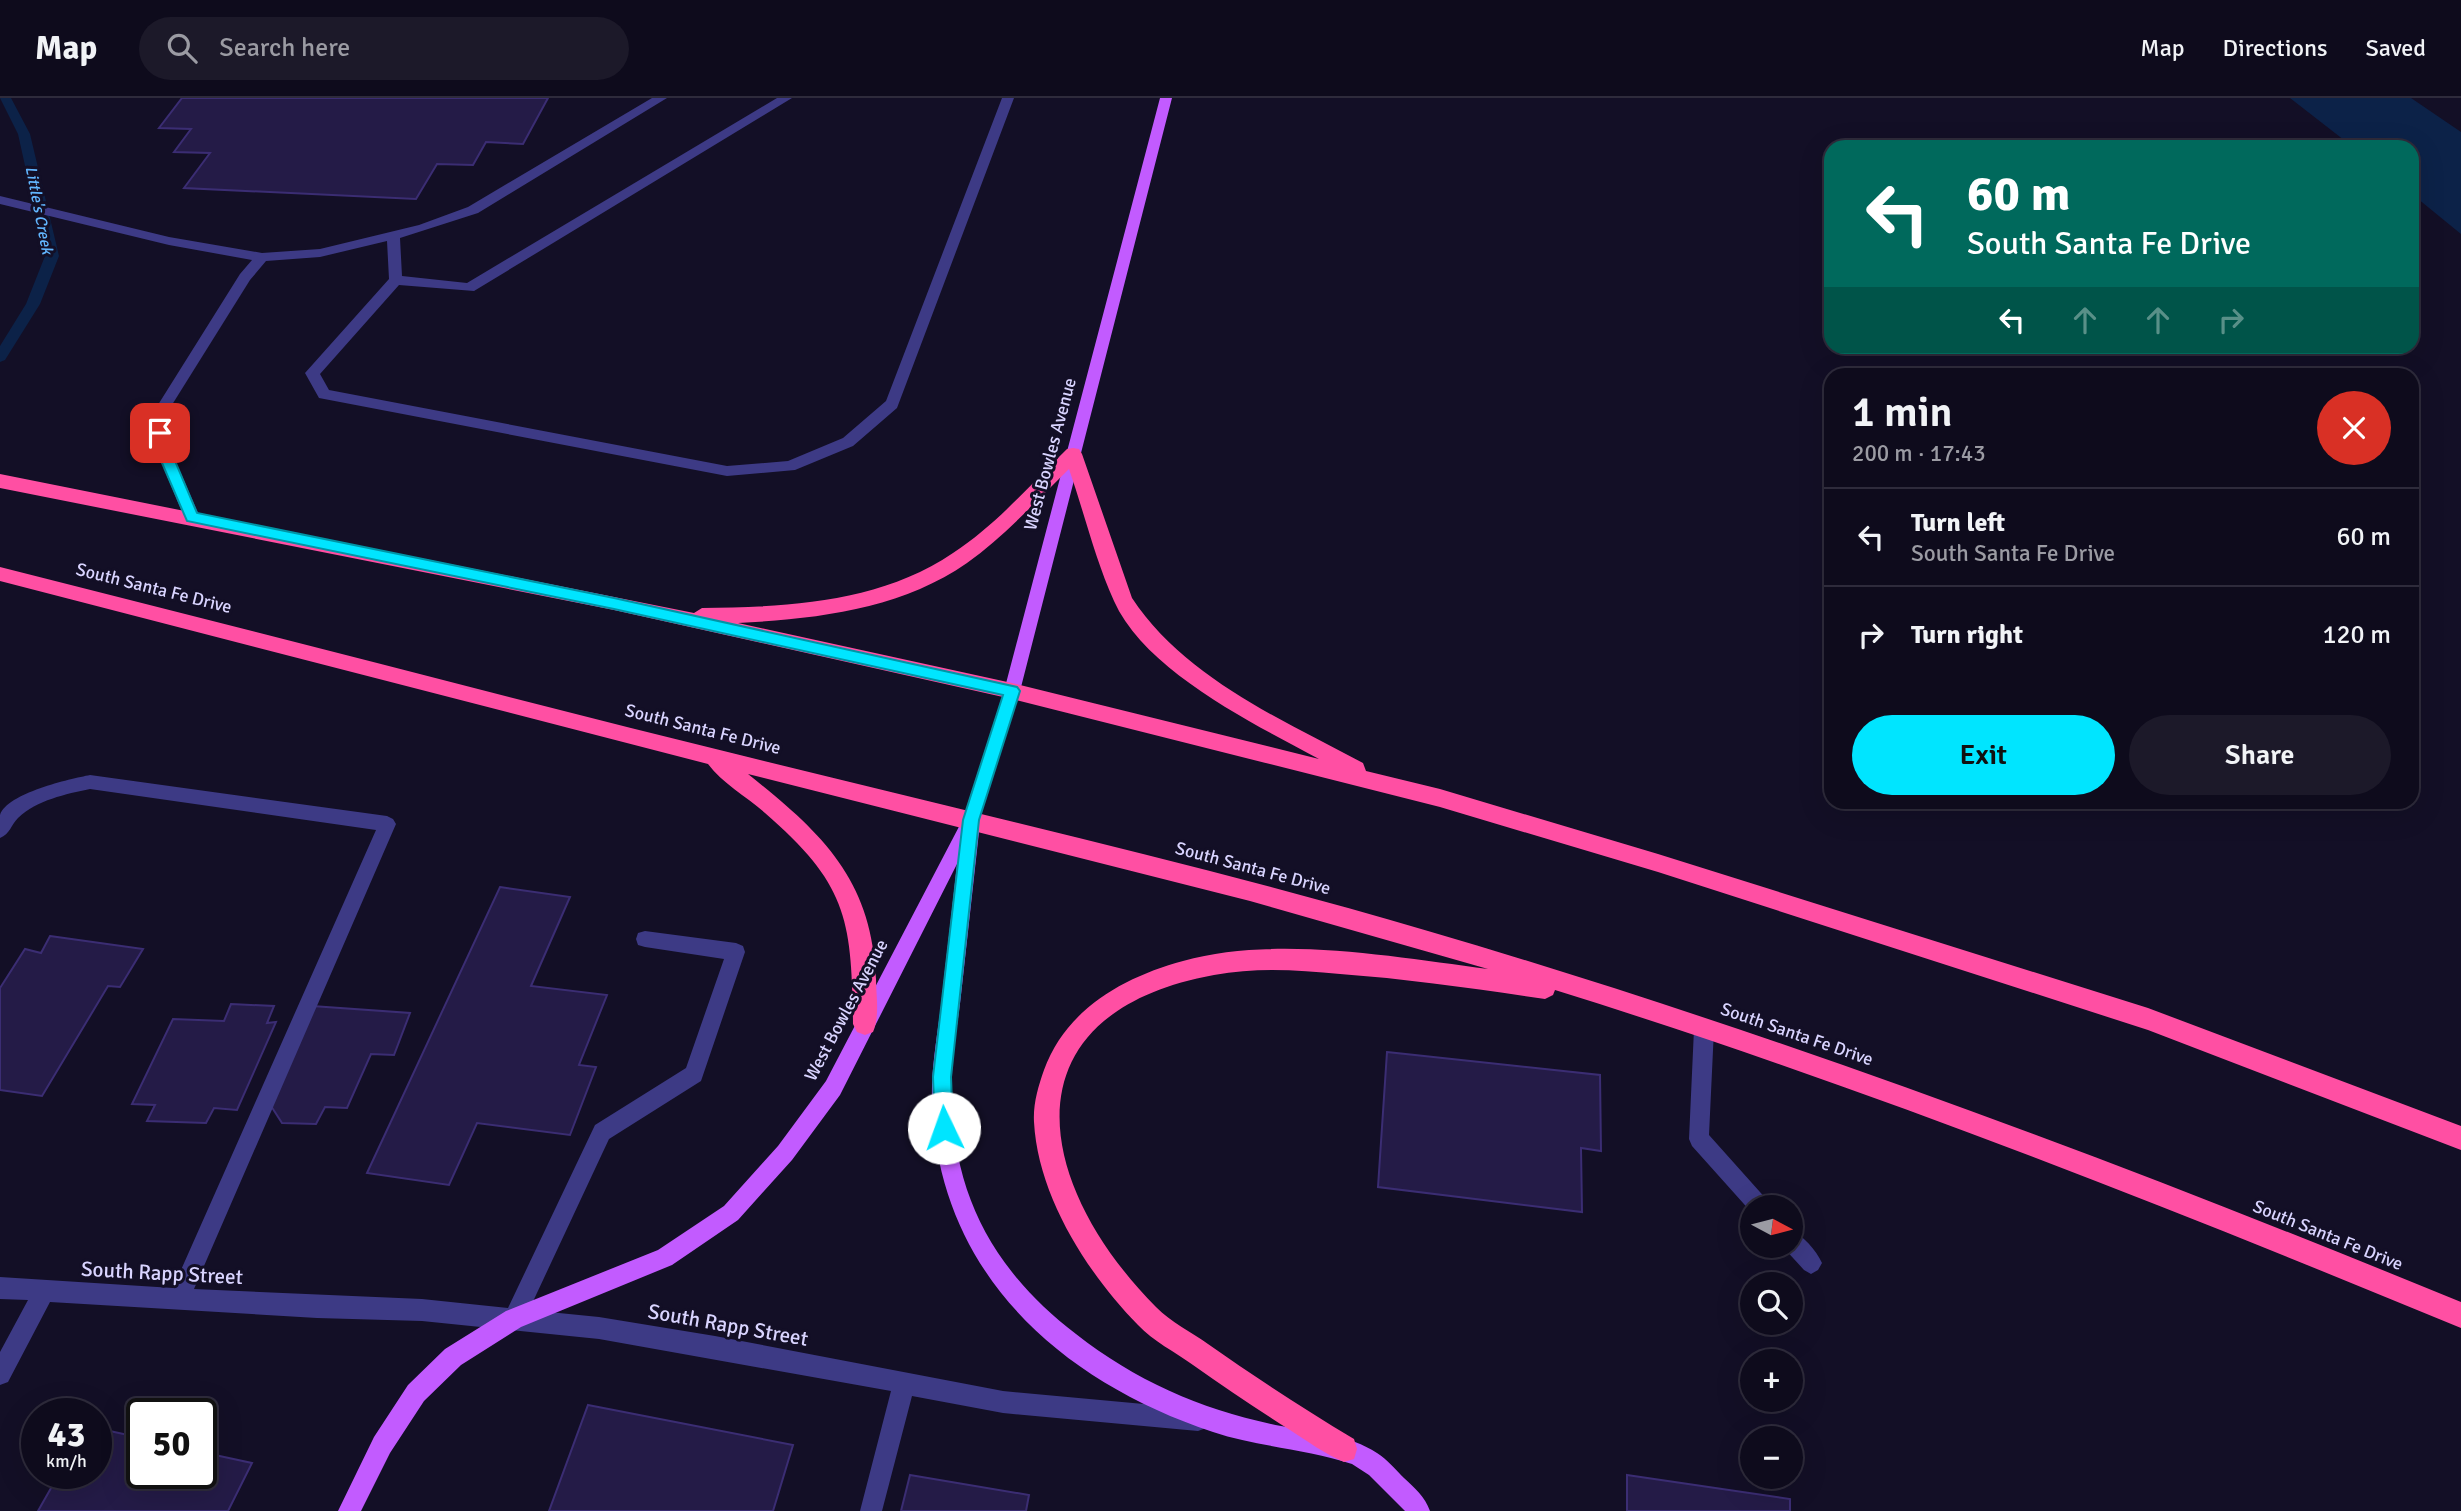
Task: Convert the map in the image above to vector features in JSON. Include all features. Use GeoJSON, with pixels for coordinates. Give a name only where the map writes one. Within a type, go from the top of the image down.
{"type":"FeatureCollection","features":[{"type":"Feature","properties":{"kind":"highway"},"geometry":{"type":"LineString","coordinates":[[665,616],[765,615],[818,609],[868,600],[909,585],[967,552],[1073,454],[1123,600],[1138,623],[1185,670],[1197,678],[1269,722],[1386,785]]}},
{"type":"Feature","properties":{"kind":"highway"},"geometry":{"type":"LineString","coordinates":[[0,481],[192,517],[1012,691],[1386,785],[1658,863],[2136,1015],[2461,1138]]}},
{"type":"Feature","properties":{"kind":"highway","name":"South Santa Fe Drive"},"geometry":{"type":"LineString","coordinates":[[0,574],[712,757],[971,820],[1423,939],[1606,996],[2023,1140],[2461,1315]]}},
{"type":"Feature","properties":{"kind":"highway"},"geometry":{"type":"LineString","coordinates":[[712,757],[801,830],[848,894],[863,962],[865,1024]]}},
{"type":"Feature","properties":{"kind":"highway"},"geometry":{"type":"LineString","coordinates":[[1344,1449],[1241,1384],[1148,1317],[1087,1239],[1065,1199],[1046,1126],[1048,1091],[1062,1056],[1100,1008],[1135,988],[1205,967],[1247,960],[1286,959],[1396,967],[1606,996]]}},
{"type":"Feature","properties":{"kind":"main road","name":"West Bowles Avenue"},"geometry":{"type":"LineString","coordinates":[[349,1511],[382,1445],[416,1393],[453,1357],[514,1319],[665,1258],[731,1213],[785,1153],[833,1088],[971,820],[1012,691],[1166,98]]}},
{"type":"Feature","properties":{"kind":"main road","name":"West Bowles Avenue"},"geometry":{"type":"LineString","coordinates":[[971,820],[942,1077],[942,1110],[950,1169],[968,1220],[982,1249],[996,1269],[1040,1318],[1065,1340],[1099,1366],[1144,1392],[1213,1421]]}},
{"type":"Feature","properties":{"kind":"main road","name":"South Rapp Street"},"geometry":{"type":"LineString","coordinates":[[1213,1421],[1344,1449],[1368,1460],[1414,1502],[1419,1511]]}},
{"type":"Feature","properties":{"kind":"street"},"geometry":{"type":"LineString","coordinates":[[0,200],[169,242],[262,257],[320,253],[423,228],[473,209],[661,98]]}},
{"type":"Feature","properties":{"kind":"street"},"geometry":{"type":"LineString","coordinates":[[396,280],[469,288],[786,98]]}},
{"type":"Feature","properties":{"kind":"street"},"geometry":{"type":"LineString","coordinates":[[393,236],[396,280],[312,373],[324,394],[727,471],[790,466],[848,442],[892,404],[1008,98]]}},
{"type":"Feature","properties":{"kind":"street"},"geometry":{"type":"LineString","coordinates":[[192,517],[160,442],[158,416],[245,277],[262,257]]}},
{"type":"Feature","properties":{"kind":"street"},"geometry":{"type":"LineString","coordinates":[[0,830],[12,812],[51,790],[90,782],[387,824],[179,1298]]}},
{"type":"Feature","properties":{"kind":"street"},"geometry":{"type":"LineString","coordinates":[[514,1319],[602,1132],[694,1074],[736,952],[645,939]]}},
{"type":"Feature","properties":{"kind":"street"},"geometry":{"type":"LineString","coordinates":[[1704,1029],[1699,1139],[1749,1195]]}},
{"type":"Feature","properties":{"kind":"street"},"geometry":{"type":"LineString","coordinates":[[1803,1254],[1811,1263]]}},
{"type":"Feature","properties":{"kind":"street","name":"South Rapp Street"},"geometry":{"type":"LineString","coordinates":[[0,1288],[317,1307],[422,1310],[514,1319],[690,1343],[1003,1402],[1213,1421]]}},
{"type":"Feature","properties":{"kind":"street"},"geometry":{"type":"LineString","coordinates":[[0,1374],[44,1291]]}},
{"type":"Feature","properties":{"kind":"street"},"geometry":{"type":"LineString","coordinates":[[872,1511],[904,1382]]}},
{"type":"Feature","properties":{"kind":"water"},"geometry":{"type":"Polygon","coordinates":[[[2290,98],[2411,98],[2461,132],[2461,234],[2419,200],[2419,140],[2344,140],[2290,98]]]}},
{"type":"Feature","properties":{"kind":"building"},"geometry":{"type":"Polygon","coordinates":[[[182,98],[548,98],[523,144],[486,142],[473,165],[437,164],[416,199],[184,188],[210,153],[174,152],[191,129],[159,128],[182,98]]]}},
{"type":"Feature","properties":{"kind":"building"},"geometry":{"type":"Polygon","coordinates":[[[500,887],[570,897],[531,986],[607,995],[579,1065],[596,1067],[570,1135],[477,1123],[449,1185],[367,1173],[500,887]]]}},
{"type":"Feature","properties":{"kind":"building"},"geometry":{"type":"Polygon","coordinates":[[[50,936],[143,949],[120,987],[108,986],[42,1096],[0,1090],[0,988],[25,949],[41,953],[50,936]]]}},
{"type":"Feature","properties":{"kind":"building"},"geometry":{"type":"Polygon","coordinates":[[[231,1004],[274,1006],[267,1023],[276,1022],[237,1110],[214,1108],[206,1123],[147,1121],[155,1105],[132,1104],[173,1019],[224,1021],[231,1004]]]}},
{"type":"Feature","properties":{"kind":"building"},"geometry":{"type":"Polygon","coordinates":[[[312,1006],[410,1013],[394,1055],[371,1054],[347,1108],[325,1107],[316,1124],[282,1123],[271,1106],[312,1006]]]}},
{"type":"Feature","properties":{"kind":"building"},"geometry":{"type":"Polygon","coordinates":[[[1387,1052],[1600,1075],[1601,1151],[1581,1148],[1582,1212],[1378,1187],[1387,1052]]]}},
{"type":"Feature","properties":{"kind":"building"},"geometry":{"type":"Polygon","coordinates":[[[588,1405],[793,1445],[773,1511],[549,1511],[588,1405]]]}},
{"type":"Feature","properties":{"kind":"building"},"geometry":{"type":"Polygon","coordinates":[[[112,1431],[126,1435],[126,1489],[217,1489],[217,1455],[252,1463],[228,1511],[38,1511],[50,1489],[112,1489],[112,1431]]]}},
{"type":"Feature","properties":{"kind":"building"},"geometry":{"type":"Polygon","coordinates":[[[910,1475],[1029,1495],[1026,1511],[901,1511],[910,1475]]]}},
{"type":"Feature","properties":{"kind":"building"},"geometry":{"type":"Polygon","coordinates":[[[1627,1475],[1790,1499],[1790,1511],[1627,1511],[1627,1475]]]}},
{"type":"Feature","properties":{"kind":"waterway","name":"Little's Creek"},"geometry":{"type":"LineString","coordinates":[[0,357],[33,304],[52,256],[24,134],[5,98]]}},
{"type":"Feature","properties":{"kind":"route"},"geometry":{"type":"LineString","coordinates":[[160,433],[160,442],[192,517],[614,603],[1012,691],[971,820],[942,1077],[944,1128]]}}]}
